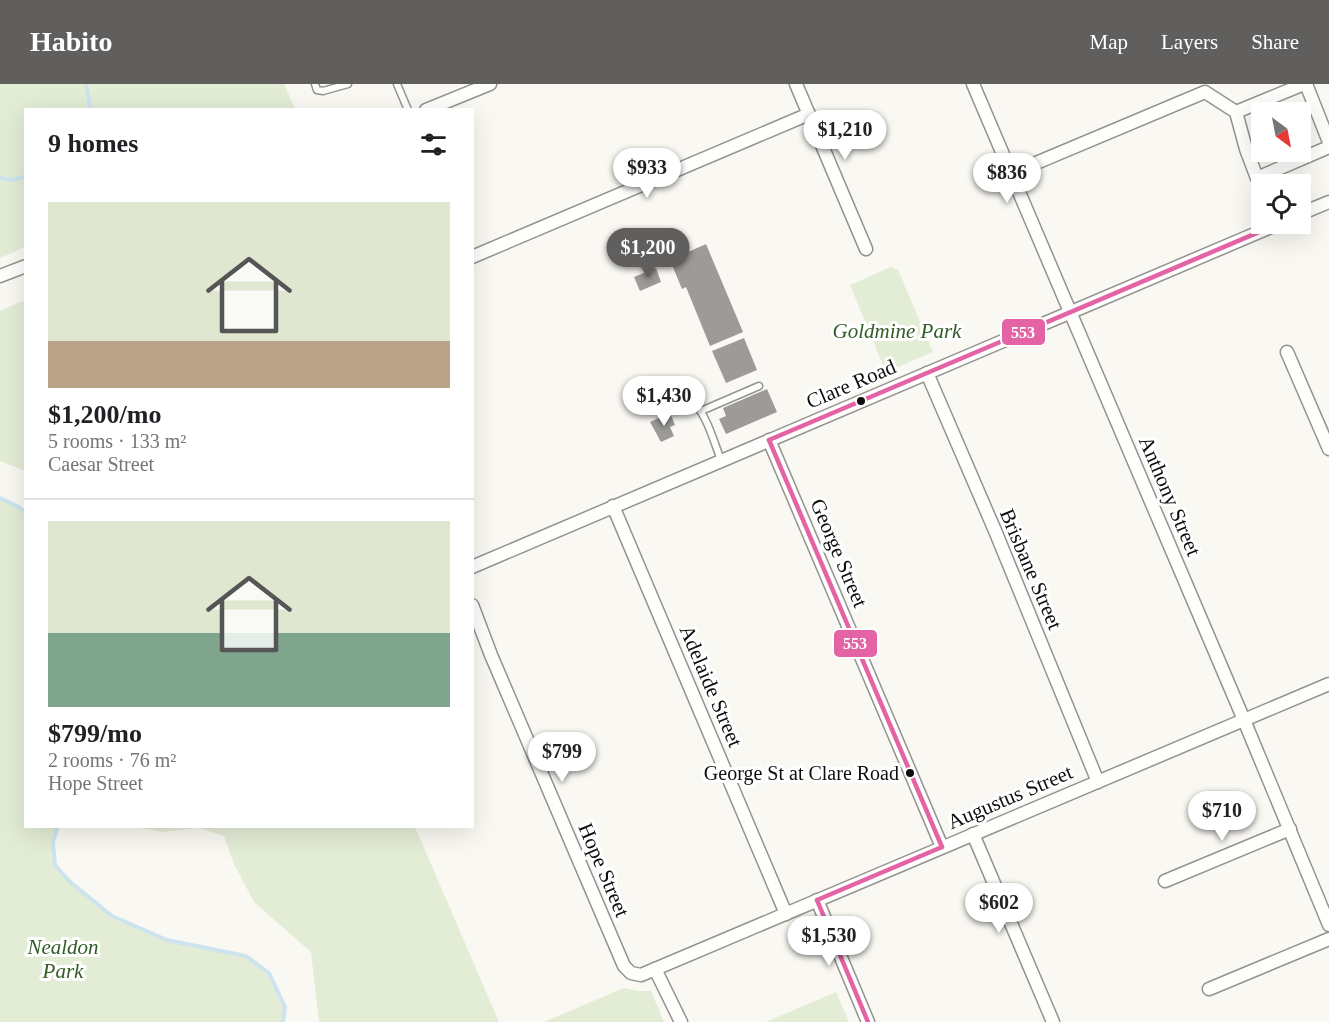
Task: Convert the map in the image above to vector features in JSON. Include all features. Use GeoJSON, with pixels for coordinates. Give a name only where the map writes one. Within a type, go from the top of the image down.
{"type":"FeatureCollection","features":[{"type":"Feature","properties":{"kind":"street"},"geometry":{"type":"LineString","coordinates":[[431,108],[490,84]]}},
{"type":"Feature","properties":{"kind":"street"},"geometry":{"type":"LineString","coordinates":[[796,84],[866,249]]}},
{"type":"Feature","properties":{"kind":"street","name":"Anthony Street"},"geometry":{"type":"LineString","coordinates":[[973,84],[1329,925]]}},
{"type":"Feature","properties":{"kind":"street"},"geometry":{"type":"LineString","coordinates":[[1236,112],[1305,84],[1329,142]]}},
{"type":"Feature","properties":{"kind":"street"},"geometry":{"type":"LineString","coordinates":[[1010,174],[1204,92],[1236,112],[1257,178],[1329,147]]}},
{"type":"Feature","properties":{"kind":"street"},"geometry":{"type":"LineString","coordinates":[[474,256],[809,114]]}},
{"type":"Feature","properties":{"kind":"street"},"geometry":{"type":"LineString","coordinates":[[1311,209],[1329,202]]}},
{"type":"Feature","properties":{"kind":"street","name":"Clare Road"},"geometry":{"type":"LineString","coordinates":[[474,566],[1254,234]]}},
{"type":"Feature","properties":{"kind":"street"},"geometry":{"type":"LineString","coordinates":[[0,276],[24,267]]}},
{"type":"Feature","properties":{"kind":"street"},"geometry":{"type":"LineString","coordinates":[[1287,352],[1329,449]]}},
{"type":"Feature","properties":{"kind":"street","name":"Brisbane Street"},"geometry":{"type":"LineString","coordinates":[[927,373],[1098,782]]}},
{"type":"Feature","properties":{"kind":"street","name":"George Street"},"geometry":{"type":"LineString","coordinates":[[769,440],[942,848]]}},
{"type":"Feature","properties":{"kind":"street","name":"Adelaide Street"},"geometry":{"type":"LineString","coordinates":[[613,506],[786,914]]}},
{"type":"Feature","properties":{"kind":"street","name":"Hope Street"},"geometry":{"type":"LineString","coordinates":[[474,610],[624,966],[631,973],[641,975]]}},
{"type":"Feature","properties":{"kind":"street","name":"Augustus Street"},"geometry":{"type":"LineString","coordinates":[[641,975],[1329,684]]}},
{"type":"Feature","properties":{"kind":"street"},"geometry":{"type":"LineString","coordinates":[[1165,881],[1290,830]]}},
{"type":"Feature","properties":{"kind":"street"},"geometry":{"type":"LineString","coordinates":[[973,834],[1053,1022]]}},
{"type":"Feature","properties":{"kind":"street"},"geometry":{"type":"LineString","coordinates":[[817,900],[868,1022]]}},
{"type":"Feature","properties":{"kind":"street"},"geometry":{"type":"LineString","coordinates":[[1209,989],[1329,939]]}},
{"type":"Feature","properties":{"kind":"street"},"geometry":{"type":"LineString","coordinates":[[655,969],[681,1022]]}},
{"type":"Feature","properties":{"kind":"lane"},"geometry":{"type":"LineString","coordinates":[[315,84],[317,90],[323,91],[348,84]]}},
{"type":"Feature","properties":{"kind":"lane"},"geometry":{"type":"LineString","coordinates":[[397,84],[407,108]]}},
{"type":"Feature","properties":{"kind":"lane"},"geometry":{"type":"LineString","coordinates":[[657,398],[662,405],[668,406],[691,400],[694,396],[691,384]]}},
{"type":"Feature","properties":{"kind":"lane"},"geometry":{"type":"LineString","coordinates":[[700,411],[759,386]]}},
{"type":"Feature","properties":{"kind":"lane"},"geometry":{"type":"LineString","coordinates":[[691,400],[698,406],[721,460]]}},
{"type":"Feature","properties":{"kind":"green space"},"geometry":{"type":"Polygon","coordinates":[[[0,84],[284,84],[295,108],[24,108],[24,247],[0,258],[0,84]]]}},
{"type":"Feature","properties":{"kind":"green space","name":"Goldmine Park"},"geometry":{"type":"Polygon","coordinates":[[[891,267],[898,270],[933,352],[886,372],[850,285],[891,267]]]}},
{"type":"Feature","properties":{"kind":"green space"},"geometry":{"type":"Polygon","coordinates":[[[24,300],[24,471],[0,461],[0,311],[24,300]]]}},
{"type":"Feature","properties":{"kind":"green space","name":"Nealdon Park"},"geometry":{"type":"Polygon","coordinates":[[[0,498],[24,512],[24,828],[58,828],[53,842],[55,865],[69,881],[112,916],[167,940],[246,956],[269,973],[285,1007],[283,1022],[0,1022],[0,498]]]}},
{"type":"Feature","properties":{"kind":"green space"},"geometry":{"type":"Polygon","coordinates":[[[140,828],[199,828],[163,832],[140,828]]]}},
{"type":"Feature","properties":{"kind":"green space"},"geometry":{"type":"Polygon","coordinates":[[[199,828],[415,828],[499,1022],[319,1022],[311,952],[254,902],[234,864],[224,836],[199,828]]]}},
{"type":"Feature","properties":{"kind":"green space"},"geometry":{"type":"Polygon","coordinates":[[[624,988],[651,991],[664,1022],[544,1022],[624,988]]]}},
{"type":"Feature","properties":{"kind":"green space"},"geometry":{"type":"Polygon","coordinates":[[[836,992],[849,1022],[766,1022],[836,992]]]}},
{"type":"Feature","properties":{"kind":"building"},"geometry":{"type":"Polygon","coordinates":[[[706,244],[743,332],[710,346],[686,287],[682,289],[670,260],[706,244]]]}},
{"type":"Feature","properties":{"kind":"building"},"geometry":{"type":"Polygon","coordinates":[[[656,268],[661,282],[640,291],[634,277],[656,268]]]}},
{"type":"Feature","properties":{"kind":"building"},"geometry":{"type":"Polygon","coordinates":[[[744,338],[757,370],[726,383],[712,351],[744,338]]]}},
{"type":"Feature","properties":{"kind":"building"},"geometry":{"type":"Polygon","coordinates":[[[767,389],[777,412],[726,434],[719,419],[726,416],[723,408],[767,389]]]}},
{"type":"Feature","properties":{"kind":"building"},"geometry":{"type":"Polygon","coordinates":[[[670,413],[675,425],[670,427],[674,436],[661,442],[650,422],[670,413]]]}},
{"type":"Feature","properties":{"kind":"waterway"},"geometry":{"type":"LineString","coordinates":[[86,84],[91,108]]}},
{"type":"Feature","properties":{"kind":"waterway"},"geometry":{"type":"LineString","coordinates":[[0,178],[11,180],[24,177]]}},
{"type":"Feature","properties":{"kind":"waterway"},"geometry":{"type":"LineString","coordinates":[[0,498],[24,511]]}},
{"type":"Feature","properties":{"kind":"waterway"},"geometry":{"type":"LineString","coordinates":[[57,828],[53,842],[55,865],[69,881],[112,916],[167,940],[246,956],[269,973],[285,1007],[283,1022]]}},
{"type":"Feature","properties":{"kind":"transit line","name":"553"},"geometry":{"type":"LineString","coordinates":[[769,440],[1254,234]]}},
{"type":"Feature","properties":{"kind":"transit line","name":"553"},"geometry":{"type":"LineString","coordinates":[[769,440],[942,847]]}},
{"type":"Feature","properties":{"kind":"transit line","name":"553"},"geometry":{"type":"LineString","coordinates":[[817,900],[942,847]]}},
{"type":"Feature","properties":{"kind":"transit line","name":"553"},"geometry":{"type":"LineString","coordinates":[[817,900],[868,1022]]}},
{"type":"Feature","properties":{"kind":"place","name":"George St at Clare Road"},"geometry":{"type":"Point","coordinates":[910,773]}}]}
